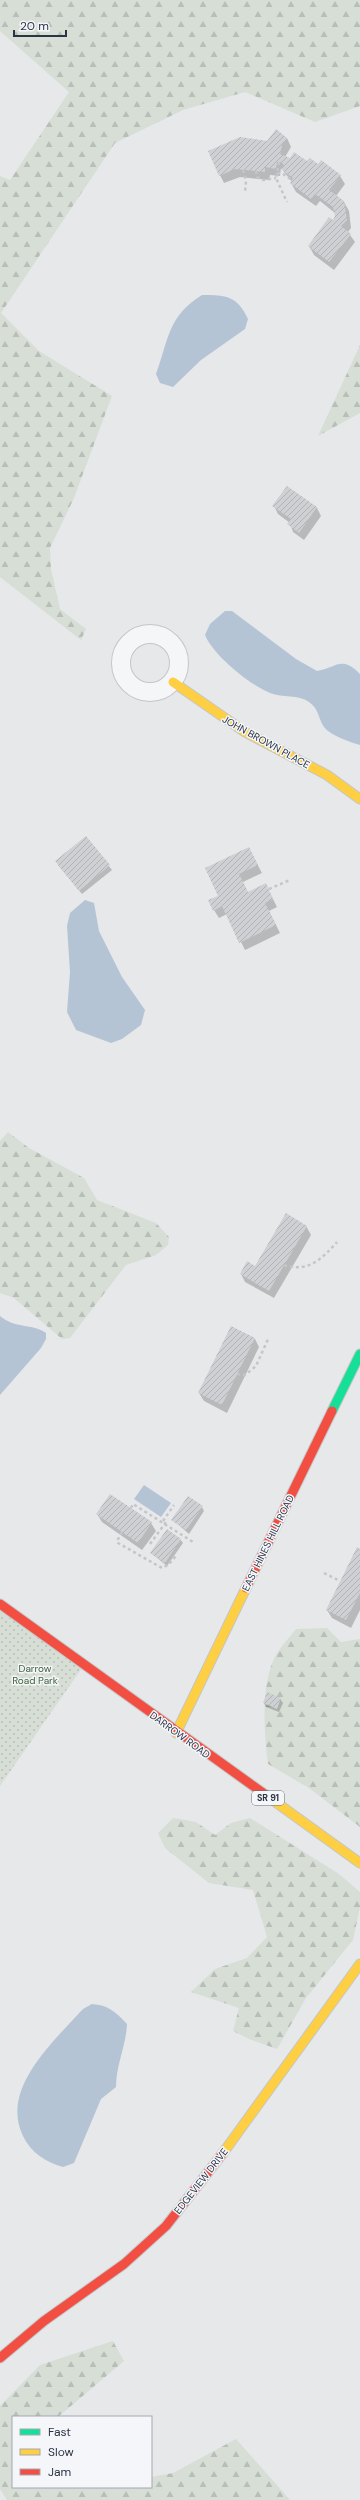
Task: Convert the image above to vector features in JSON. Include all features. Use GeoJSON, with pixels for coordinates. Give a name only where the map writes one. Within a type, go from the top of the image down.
{"type":"FeatureCollection","features":[{"type":"Feature","properties":{"kind":"street","name":"JOHN BROWN PLACE"},"geometry":{"type":"LineString","coordinates":[[173,682],[244,732],[326,775],[360,798]]}},
{"type":"Feature","properties":{"kind":"street","name":"EAST HINES HILL ROAD"},"geometry":{"type":"LineString","coordinates":[[176,1733],[360,1354]]}},
{"type":"Feature","properties":{"kind":"street","name":"DARROW ROAD"},"geometry":{"type":"LineString","coordinates":[[0,1604],[176,1733],[360,1863]]}},
{"type":"Feature","properties":{"kind":"street","name":"EDGEVIEW DRIVE"},"geometry":{"type":"LineString","coordinates":[[0,2358],[44,2321],[124,2264],[166,2226],[228,2148],[360,1964]]}},
{"type":"Feature","properties":{"kind":"path"},"geometry":{"type":"LineString","coordinates":[[279,162],[276,178],[287,202]]}},
{"type":"Feature","properties":{"kind":"path"},"geometry":{"type":"LineString","coordinates":[[243,170],[246,181],[245,192]]}},
{"type":"Feature","properties":{"kind":"path"},"geometry":{"type":"LineString","coordinates":[[256,171],[257,177],[263,180],[276,178]]}},
{"type":"Feature","properties":{"kind":"path"},"geometry":{"type":"LineString","coordinates":[[277,174],[283,174],[292,180]]}},
{"type":"Feature","properties":{"kind":"path"},"geometry":{"type":"LineString","coordinates":[[269,889],[290,880]]}},
{"type":"Feature","properties":{"kind":"path"},"geometry":{"type":"LineString","coordinates":[[284,1265],[308,1267],[320,1261],[337,1242]]}},
{"type":"Feature","properties":{"kind":"path"},"geometry":{"type":"LineString","coordinates":[[237,1374],[245,1375],[256,1366],[269,1337]]}},
{"type":"Feature","properties":{"kind":"path"},"geometry":{"type":"LineString","coordinates":[[131,1508],[133,1504],[164,1522],[193,1542]]}},
{"type":"Feature","properties":{"kind":"path"},"geometry":{"type":"LineString","coordinates":[[150,1544],[174,1505]]}},
{"type":"Feature","properties":{"kind":"path"},"geometry":{"type":"LineString","coordinates":[[122,1532],[116,1540],[118,1543],[162,1568],[168,1566],[177,1555]]}},
{"type":"Feature","properties":{"kind":"path"},"geometry":{"type":"LineString","coordinates":[[324,1573],[340,1581]]}},
{"type":"Feature","properties":{"kind":"green space"},"geometry":{"type":"Polygon","coordinates":[[[0,0],[360,0],[360,106],[315,122],[245,92],[183,110],[115,143],[1,313],[39,351],[112,396],[74,498],[50,548],[51,569],[60,609],[86,629],[81,640],[0,577],[0,176],[10,180],[69,92],[0,31],[0,0]]]}},
{"type":"Feature","properties":{"kind":"green space"},"geometry":{"type":"Polygon","coordinates":[[[360,345],[360,413],[318,436],[360,345]]]}},
{"type":"Feature","properties":{"kind":"green space"},"geometry":{"type":"Polygon","coordinates":[[[8,1132],[29,1148],[84,1178],[97,1200],[156,1223],[169,1237],[168,1245],[156,1255],[126,1265],[70,1338],[62,1339],[14,1298],[0,1293],[0,1141],[8,1132]]]}},
{"type":"Feature","properties":{"kind":"green space","name":"Darrow Road Park"},"geometry":{"type":"Polygon","coordinates":[[[0,1604],[84,1665],[0,1786],[0,1604]]]}},
{"type":"Feature","properties":{"kind":"green space"},"geometry":{"type":"Polygon","coordinates":[[[327,1628],[341,1642],[360,1639],[360,1827],[309,1788],[268,1764],[265,1737],[266,1692],[268,1678],[277,1653],[296,1629],[327,1628]]]}},
{"type":"Feature","properties":{"kind":"green space"},"geometry":{"type":"Polygon","coordinates":[[[173,1818],[196,1822],[215,1835],[231,1823],[250,1818],[339,1874],[360,1892],[360,1907],[353,1940],[306,1998],[277,2049],[249,2039],[233,2031],[239,2008],[191,1992],[215,1969],[247,1958],[267,1937],[253,1890],[209,1883],[165,1848],[158,1833],[173,1818]]]}},
{"type":"Feature","properties":{"kind":"green space"},"geometry":{"type":"Polygon","coordinates":[[[113,2341],[124,2361],[59,2416],[12,2416],[12,2488],[152,2488],[152,2477],[173,2473],[236,2439],[290,2500],[7,2500],[0,2489],[0,2406],[40,2365],[113,2341]]]}},
{"type":"Feature","properties":{"kind":"water"},"geometry":{"type":"Polygon","coordinates":[[[202,295],[225,297],[235,301],[244,311],[248,319],[245,329],[201,360],[173,387],[160,383],[156,374],[171,329],[182,311],[202,295]]]}},
{"type":"Feature","properties":{"kind":"water"},"geometry":{"type":"Polygon","coordinates":[[[225,611],[232,611],[296,659],[317,671],[339,664],[348,665],[354,668],[360,674],[360,745],[341,738],[327,730],[322,724],[315,708],[309,702],[300,698],[270,693],[243,676],[224,660],[209,643],[205,635],[210,624],[225,611]]]}},
{"type":"Feature","properties":{"kind":"water"},"geometry":{"type":"Polygon","coordinates":[[[85,900],[94,903],[99,931],[122,977],[145,1010],[141,1025],[122,1039],[111,1043],[76,1030],[67,1012],[70,972],[67,926],[70,913],[85,900]]]}},
{"type":"Feature","properties":{"kind":"water"},"geometry":{"type":"Polygon","coordinates":[[[0,1316],[12,1323],[41,1330],[46,1333],[46,1339],[41,1348],[0,1395],[0,1316]]]}},
{"type":"Feature","properties":{"kind":"water"},"geometry":{"type":"Polygon","coordinates":[[[144,1485],[171,1503],[161,1517],[134,1499],[144,1485]]]}},
{"type":"Feature","properties":{"kind":"water"},"geometry":{"type":"Polygon","coordinates":[[[92,2004],[103,2006],[111,2010],[127,2024],[125,2040],[116,2079],[116,2087],[101,2099],[74,2163],[63,2167],[40,2156],[26,2142],[18,2118],[18,2101],[24,2084],[33,2067],[45,2051],[83,2009],[92,2004]]]}},
{"type":"Feature","properties":{"kind":"building"},"geometry":{"type":"Polygon","coordinates":[[[276,129],[287,138],[282,145],[280,154],[290,158],[294,152],[307,161],[310,158],[318,164],[321,160],[341,175],[329,190],[344,201],[347,220],[341,226],[351,234],[329,262],[308,246],[329,217],[333,220],[335,216],[333,207],[315,194],[311,199],[290,183],[293,178],[281,169],[284,165],[281,162],[277,162],[276,169],[265,167],[265,172],[235,169],[219,176],[208,151],[240,137],[267,141],[276,129]]]}},
{"type":"Feature","properties":{"kind":"building"},"geometry":{"type":"Polygon","coordinates":[[[287,486],[317,507],[299,533],[287,524],[291,519],[272,506],[287,486]]]}},
{"type":"Feature","properties":{"kind":"building"},"geometry":{"type":"Polygon","coordinates":[[[86,836],[110,865],[79,891],[55,861],[86,836]]]}},
{"type":"Feature","properties":{"kind":"building"},"geometry":{"type":"Polygon","coordinates":[[[249,847],[258,865],[239,874],[248,892],[266,883],[273,899],[265,903],[276,925],[239,943],[222,906],[213,911],[208,900],[218,896],[205,868],[249,847]]]}},
{"type":"Feature","properties":{"kind":"building"},"geometry":{"type":"Polygon","coordinates":[[[286,1213],[307,1226],[269,1291],[240,1274],[247,1261],[255,1266],[286,1213]]]}},
{"type":"Feature","properties":{"kind":"building"},"geometry":{"type":"Polygon","coordinates":[[[231,1326],[255,1338],[222,1405],[198,1393],[231,1326]]]}},
{"type":"Feature","properties":{"kind":"building"},"geometry":{"type":"Polygon","coordinates":[[[110,1494],[152,1522],[138,1543],[96,1514],[110,1494]]]}},
{"type":"Feature","properties":{"kind":"building"},"geometry":{"type":"Polygon","coordinates":[[[188,1496],[203,1506],[186,1530],[171,1520],[188,1496]]]}},
{"type":"Feature","properties":{"kind":"building"},"geometry":{"type":"Polygon","coordinates":[[[167,1529],[181,1539],[165,1563],[150,1553],[167,1529]]]}},
{"type":"Feature","properties":{"kind":"building"},"geometry":{"type":"Polygon","coordinates":[[[357,1547],[360,1549],[360,1593],[346,1620],[326,1610],[357,1547]]]}},
{"type":"Feature","properties":{"kind":"building"},"geometry":{"type":"Polygon","coordinates":[[[267,1692],[281,1698],[277,1709],[263,1703],[267,1692]]]}},
{"type":"Feature","properties":{"kind":"traffic: fast"},"geometry":{"type":"LineString","coordinates":[[332,1411],[360,1354]]}},
{"type":"Feature","properties":{"kind":"traffic: slow"},"geometry":{"type":"LineString","coordinates":[[173,682],[245,732],[327,775],[360,799]]}},
{"type":"Feature","properties":{"kind":"traffic: slow"},"geometry":{"type":"LineString","coordinates":[[176,1733],[246,1588]]}},
{"type":"Feature","properties":{"kind":"traffic: slow"},"geometry":{"type":"LineString","coordinates":[[270,1798],[360,1863]]}},
{"type":"Feature","properties":{"kind":"traffic: slow"},"geometry":{"type":"LineString","coordinates":[[223,2153],[360,1964]]}},
{"type":"Feature","properties":{"kind":"traffic: jam"},"geometry":{"type":"LineString","coordinates":[[246,1588],[332,1411]]}},
{"type":"Feature","properties":{"kind":"traffic: jam"},"geometry":{"type":"LineString","coordinates":[[0,1604],[270,1798]]}},
{"type":"Feature","properties":{"kind":"traffic: jam"},"geometry":{"type":"LineString","coordinates":[[0,2358],[44,2321],[124,2264],[166,2226],[223,2153]]}}]}
